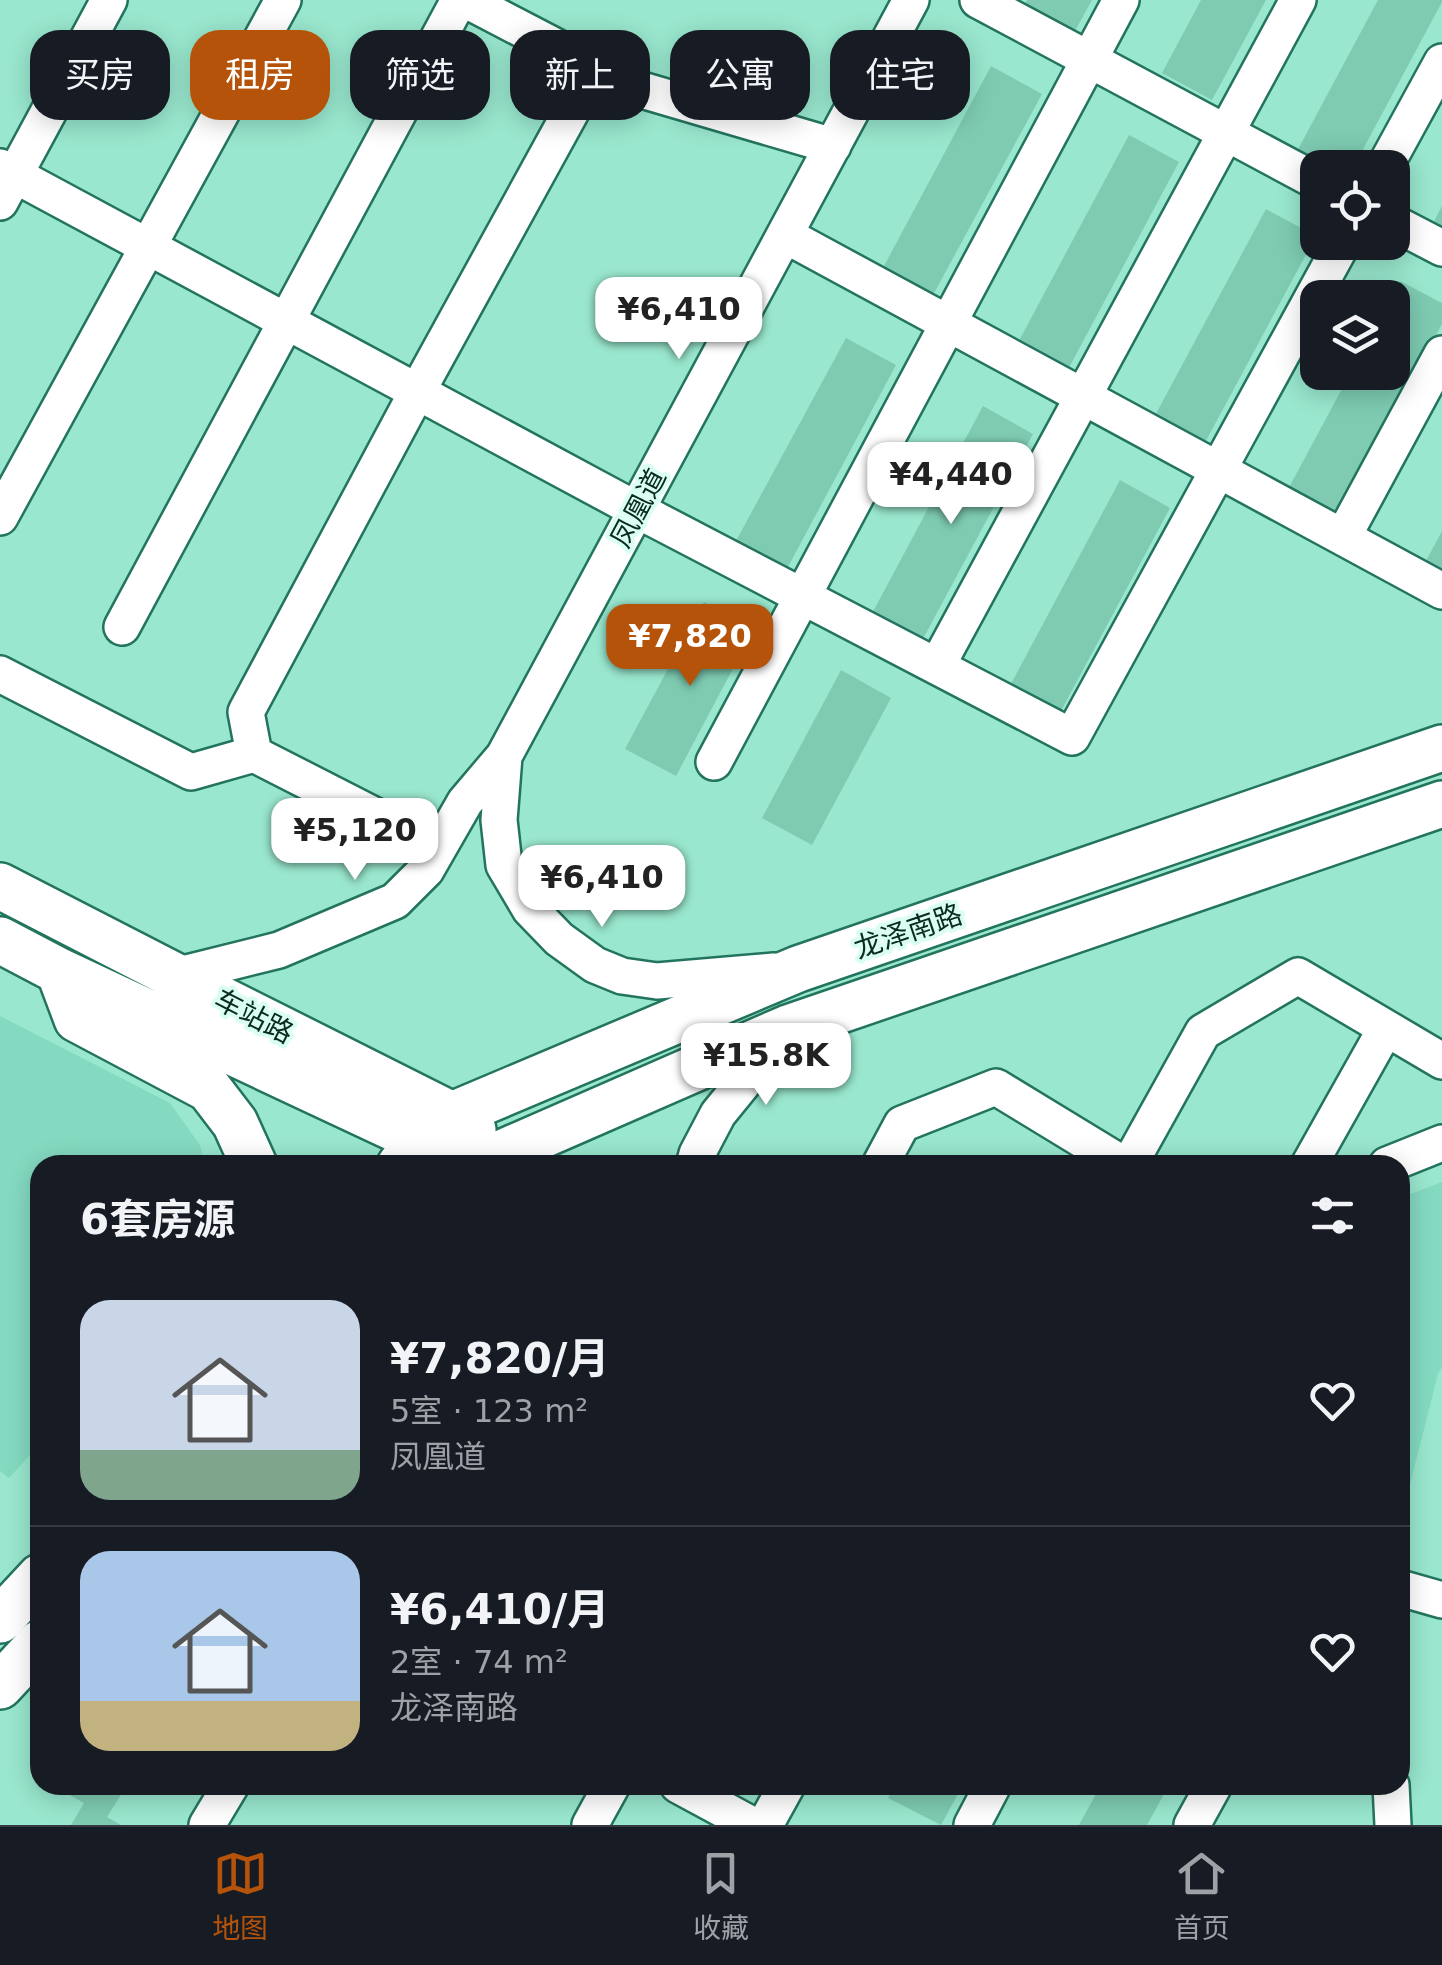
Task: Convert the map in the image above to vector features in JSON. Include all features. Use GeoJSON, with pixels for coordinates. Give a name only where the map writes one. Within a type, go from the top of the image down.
{"type":"FeatureCollection","features":[{"type":"Feature","properties":{"kind":"main road","name":"龙泽南路"},"geometry":{"type":"LineString","coordinates":[[431,1146],[798,969],[1442,748]]}},
{"type":"Feature","properties":{"kind":"main road","name":"龙泽南路"},"geometry":{"type":"LineString","coordinates":[[518,1155],[788,1028],[1442,804]]}},
{"type":"Feature","properties":{"kind":"main road","name":"车站路"},"geometry":{"type":"LineString","coordinates":[[0,886],[175,976],[431,1146]]}},
{"type":"Feature","properties":{"kind":"main road","name":"车站路"},"geometry":{"type":"LineString","coordinates":[[0,940],[431,1146],[475,1155]]}},
{"type":"Feature","properties":{"kind":"main road"},"geometry":{"type":"LineString","coordinates":[[59,971],[77,1019],[210,1089],[234,1123],[249,1155]]}},
{"type":"Feature","properties":{"kind":"main road"},"geometry":{"type":"LineString","coordinates":[[0,1620],[30,1588]]}},
{"type":"Feature","properties":{"kind":"main road"},"geometry":{"type":"LineString","coordinates":[[0,1686],[30,1654]]}},
{"type":"Feature","properties":{"kind":"street"},"geometry":{"type":"LineString","coordinates":[[109,0],[5,181],[148,247],[637,510],[1072,737],[1333,260]]}},
{"type":"Feature","properties":{"kind":"street"},"geometry":{"type":"LineString","coordinates":[[0,517],[283,0]]}},
{"type":"Feature","properties":{"kind":"street"},"geometry":{"type":"LineString","coordinates":[[122,627],[463,0],[522,30]]}},
{"type":"Feature","properties":{"kind":"street","name":"凤凰道"},"geometry":{"type":"LineString","coordinates":[[175,976],[278,950],[395,901],[426,870],[465,802],[504,756],[912,0]]}},
{"type":"Feature","properties":{"kind":"street"},"geometry":{"type":"LineString","coordinates":[[978,0],[1300,172]]}},
{"type":"Feature","properties":{"kind":"street"},"geometry":{"type":"LineString","coordinates":[[714,762],[1121,0]]}},
{"type":"Feature","properties":{"kind":"street"},"geometry":{"type":"LineString","coordinates":[[937,666],[1298,0]]}},
{"type":"Feature","properties":{"kind":"street"},"geometry":{"type":"LineString","coordinates":[[1394,150],[1442,62]]}},
{"type":"Feature","properties":{"kind":"street"},"geometry":{"type":"LineString","coordinates":[[650,92],[833,146]]}},
{"type":"Feature","properties":{"kind":"street"},"geometry":{"type":"LineString","coordinates":[[254,754],[246,712],[567,120]]}},
{"type":"Feature","properties":{"kind":"street"},"geometry":{"type":"LineString","coordinates":[[1410,231],[1442,248]]}},
{"type":"Feature","properties":{"kind":"street"},"geometry":{"type":"LineString","coordinates":[[785,235],[1442,590]]}},
{"type":"Feature","properties":{"kind":"street"},"geometry":{"type":"LineString","coordinates":[[1343,537],[1442,354]]}},
{"type":"Feature","properties":{"kind":"street"},"geometry":{"type":"LineString","coordinates":[[0,674],[192,772],[254,754],[438,848]]}},
{"type":"Feature","properties":{"kind":"street"},"geometry":{"type":"LineString","coordinates":[[504,756],[500,820],[504,864],[530,909],[571,948],[595,965],[622,976],[657,981],[798,969]]}},
{"type":"Feature","properties":{"kind":"street"},"geometry":{"type":"LineString","coordinates":[[1133,1155],[1203,1032],[1298,976],[1386,1028],[1439,1053]]}},
{"type":"Feature","properties":{"kind":"street"},"geometry":{"type":"LineString","coordinates":[[697,1155],[718,1114],[788,1028]]}},
{"type":"Feature","properties":{"kind":"street"},"geometry":{"type":"LineString","coordinates":[[1314,1155],[1386,1028]]}},
{"type":"Feature","properties":{"kind":"street"},"geometry":{"type":"LineString","coordinates":[[885,1155],[902,1124],[996,1087],[1082,1154]]}},
{"type":"Feature","properties":{"kind":"street"},"geometry":{"type":"LineString","coordinates":[[1410,1155],[1442,1142]]}},
{"type":"Feature","properties":{"kind":"street"},"geometry":{"type":"LineString","coordinates":[[1410,1591],[1442,1600]]}},
{"type":"Feature","properties":{"kind":"street"},"geometry":{"type":"LineString","coordinates":[[208,1825],[224,1795]]}},
{"type":"Feature","properties":{"kind":"street"},"geometry":{"type":"LineString","coordinates":[[590,1825],[606,1795]]}},
{"type":"Feature","properties":{"kind":"street"},"geometry":{"type":"LineString","coordinates":[[696,1795],[752,1825]]}},
{"type":"Feature","properties":{"kind":"street"},"geometry":{"type":"LineString","coordinates":[[765,1825],[782,1795]]}},
{"type":"Feature","properties":{"kind":"street"},"geometry":{"type":"LineString","coordinates":[[972,1825],[988,1795]]}},
{"type":"Feature","properties":{"kind":"street"},"geometry":{"type":"LineString","coordinates":[[1192,1825],[1208,1795]]}},
{"type":"Feature","properties":{"kind":"street"},"geometry":{"type":"LineString","coordinates":[[1392,1795],[1393,1825]]}},
{"type":"Feature","properties":{"kind":"shaded area"},"geometry":{"type":"Polygon","coordinates":[[[0,1016],[170,1103],[200,1145],[202,1155],[30,1155],[30,1455],[9,1478],[0,1471],[0,1016]]]}},
{"type":"Feature","properties":{"kind":"shaded area"},"geometry":{"type":"Polygon","coordinates":[[[1442,1182],[1442,1367],[1410,1484],[1410,1194],[1442,1182]]]}},
{"type":"Feature","properties":{"kind":"building"},"geometry":{"type":"Polygon","coordinates":[[[1027,0],[1092,0],[1075,31],[1025,4],[1027,0]]]}},
{"type":"Feature","properties":{"kind":"building"},"geometry":{"type":"Polygon","coordinates":[[[1201,0],[1266,0],[1212,100],[1162,73],[1201,0]]]}},
{"type":"Feature","properties":{"kind":"building"},"geometry":{"type":"Polygon","coordinates":[[[1378,0],[1442,0],[1363,150],[1296,153],[1378,0]]]}},
{"type":"Feature","properties":{"kind":"building"},"geometry":{"type":"Polygon","coordinates":[[[991,66],[1042,94],[926,308],[876,281],[962,120],[970,120],[970,105],[991,66]]]}},
{"type":"Feature","properties":{"kind":"building"},"geometry":{"type":"Polygon","coordinates":[[[1129,135],[1179,162],[1064,377],[1014,350],[1129,135]]]}},
{"type":"Feature","properties":{"kind":"building"},"geometry":{"type":"Polygon","coordinates":[[[1442,206],[1442,231],[1432,225],[1442,206]]]}},
{"type":"Feature","properties":{"kind":"building"},"geometry":{"type":"Polygon","coordinates":[[[1266,209],[1300,227],[1300,260],[1303,260],[1201,450],[1151,423],[1266,209]]]}},
{"type":"Feature","properties":{"kind":"building"},"geometry":{"type":"Polygon","coordinates":[[[1410,286],[1442,303],[1442,324],[1410,384],[1410,286]]]}},
{"type":"Feature","properties":{"kind":"building"},"geometry":{"type":"Polygon","coordinates":[[[846,338],[896,365],[781,580],[730,552],[846,338]]]}},
{"type":"Feature","properties":{"kind":"building"},"geometry":{"type":"Polygon","coordinates":[[[1341,390],[1407,390],[1335,523],[1285,495],[1341,390]]]}},
{"type":"Feature","properties":{"kind":"building"},"geometry":{"type":"Polygon","coordinates":[[[983,406],[1033,434],[918,648],[868,621],[983,406]]]}},
{"type":"Feature","properties":{"kind":"building"},"geometry":{"type":"Polygon","coordinates":[[[1120,480],[1170,508],[1055,722],[1005,695],[1120,480]]]}},
{"type":"Feature","properties":{"kind":"building"},"geometry":{"type":"Polygon","coordinates":[[[1442,531],[1442,581],[1421,570],[1442,531]]]}},
{"type":"Feature","properties":{"kind":"building"},"geometry":{"type":"Polygon","coordinates":[[[704,602],[754,629],[676,776],[625,749],[704,602]]]}},
{"type":"Feature","properties":{"kind":"building"},"geometry":{"type":"Polygon","coordinates":[[[841,670],[891,698],[812,845],[762,818],[841,670]]]}},
{"type":"Feature","properties":{"kind":"building"},"geometry":{"type":"Polygon","coordinates":[[[70,1795],[121,1795],[107,1817],[121,1825],[71,1825],[84,1803],[70,1795]]]}},
{"type":"Feature","properties":{"kind":"building"},"geometry":{"type":"Polygon","coordinates":[[[890,1795],[958,1795],[941,1825],[888,1798],[890,1795]]]}},
{"type":"Feature","properties":{"kind":"building"},"geometry":{"type":"Polygon","coordinates":[[[1096,1795],[1164,1795],[1147,1825],[1079,1825],[1096,1795]]]}}]}
